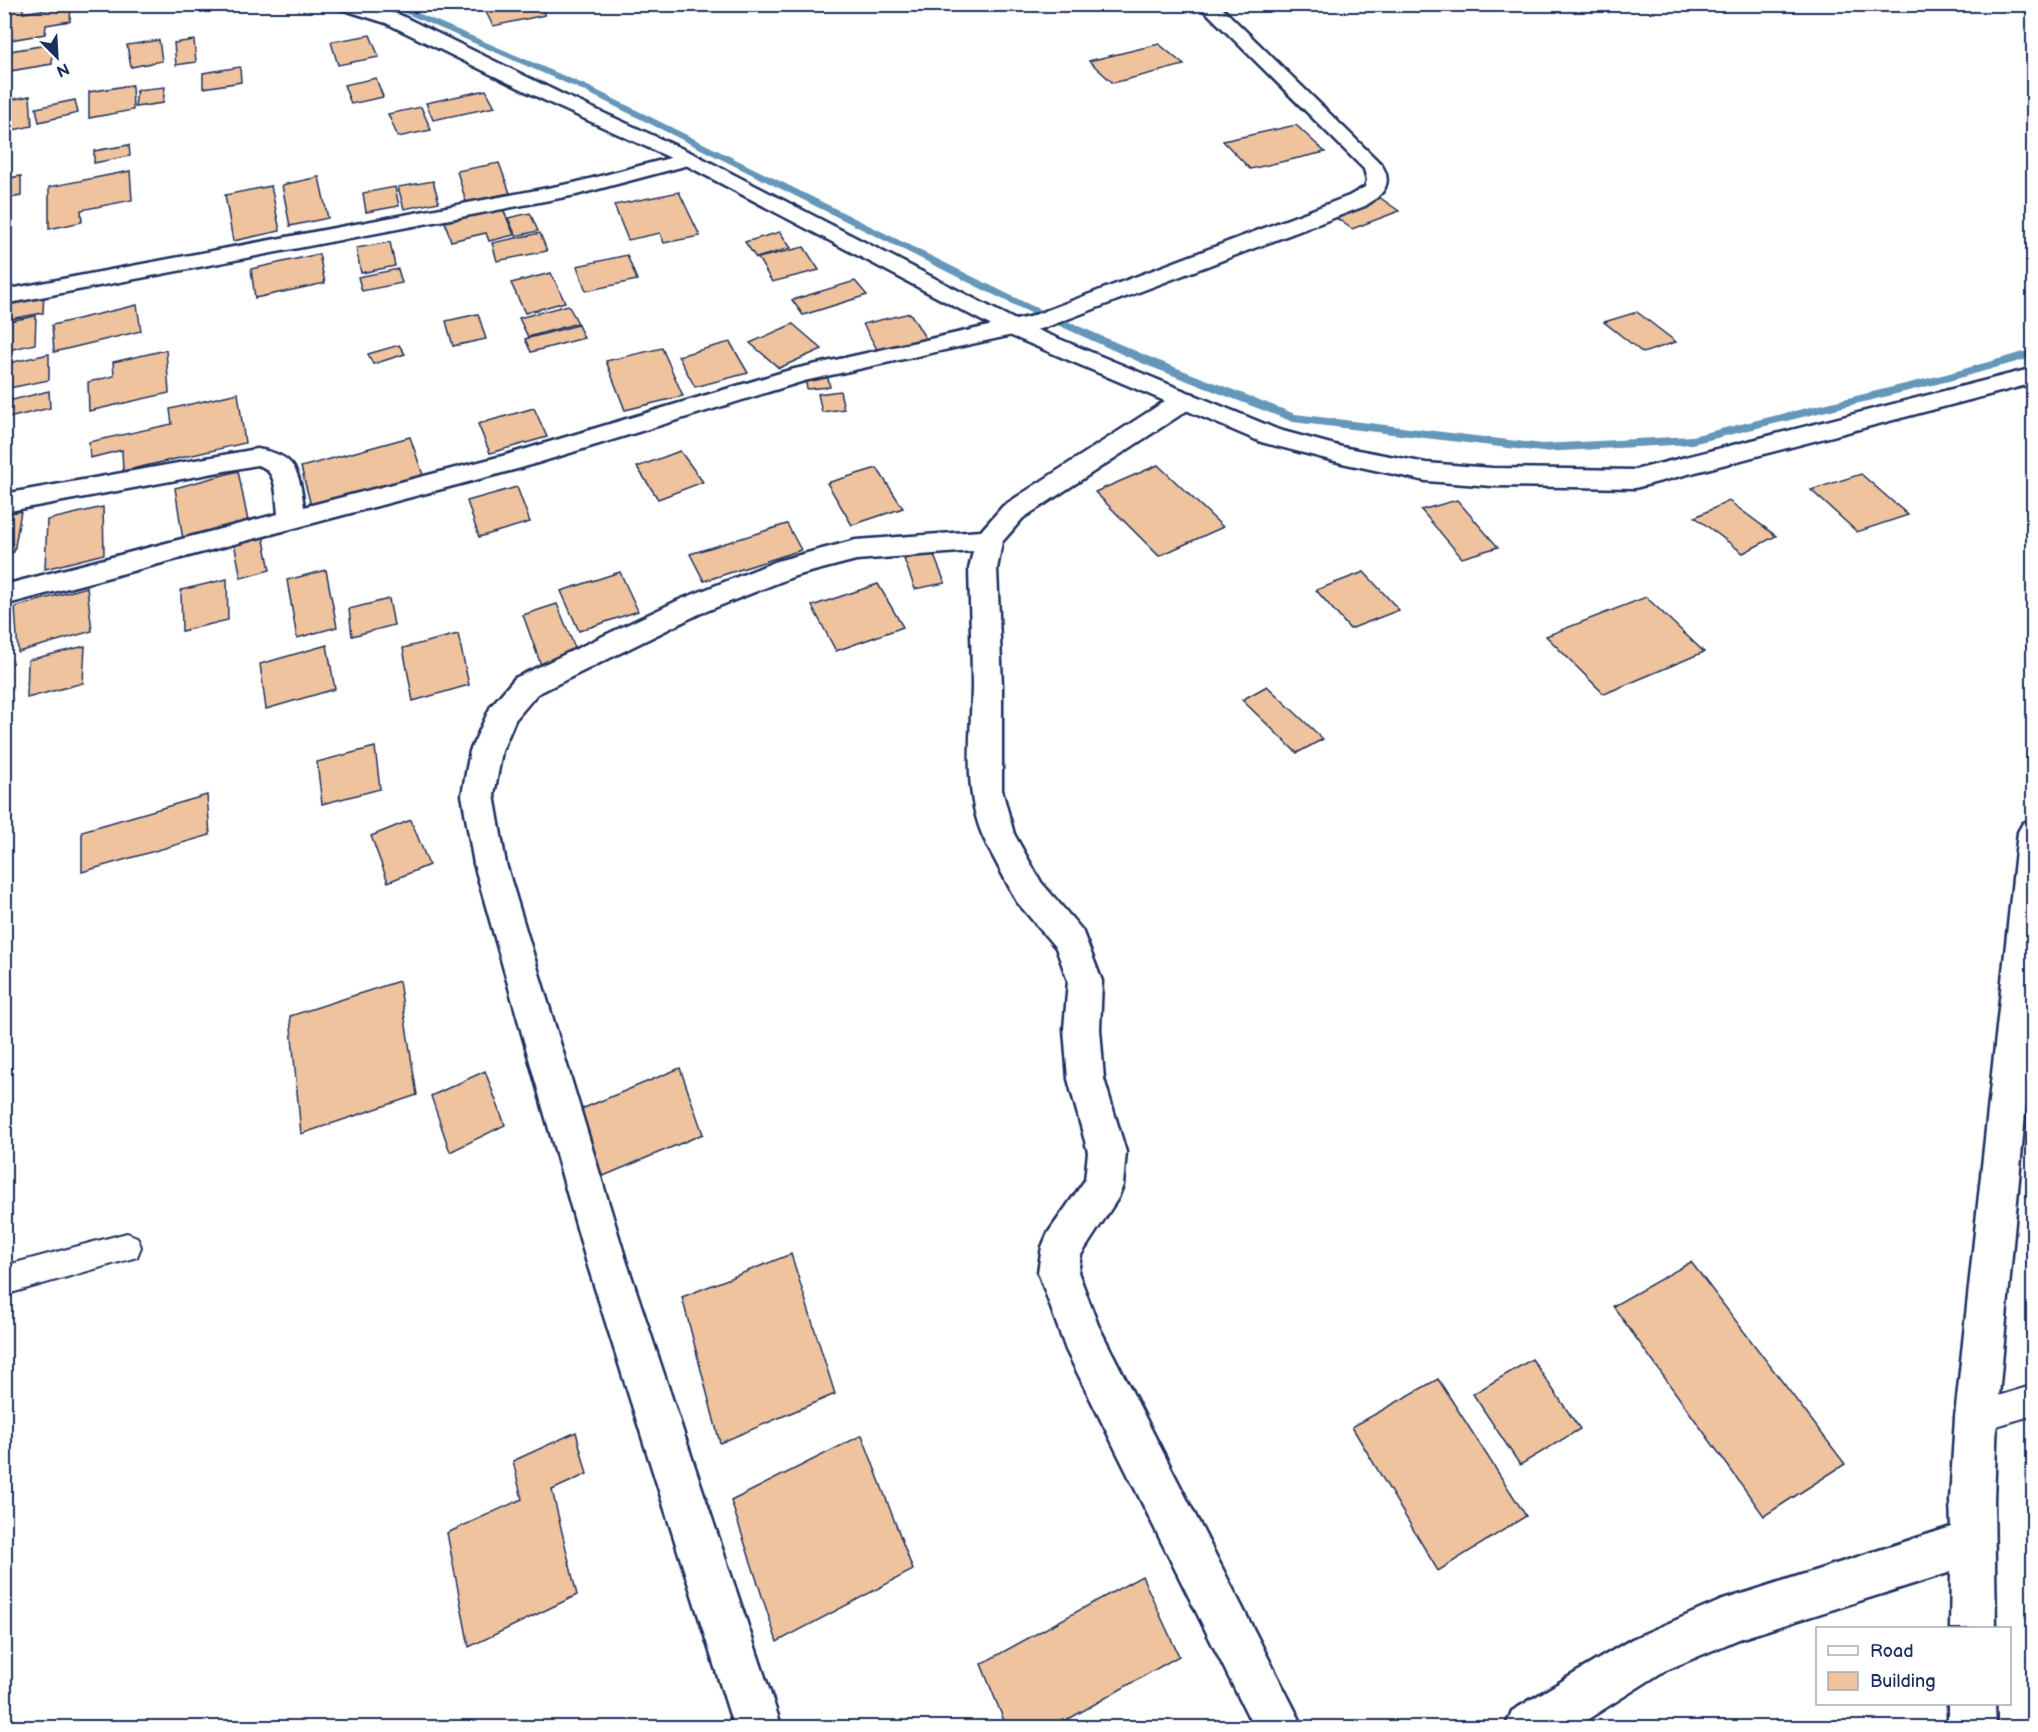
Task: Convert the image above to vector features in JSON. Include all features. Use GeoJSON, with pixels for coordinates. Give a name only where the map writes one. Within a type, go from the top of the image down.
{"type":"FeatureCollection","features":[{"type":"Feature","properties":{"kind":"street"},"geometry":{"type":"LineString","coordinates":[[344,4],[393,19],[688,159],[1026,326],[1185,400],[1270,436],[1342,454],[1426,472],[1492,477],[1635,478],[1691,466],[2034,375]]}},
{"type":"Feature","properties":{"kind":"street"},"geometry":{"type":"LineString","coordinates":[[4,595],[512,462],[799,375],[1026,326],[1357,201],[1371,193],[1378,186],[1378,178],[1373,167],[1207,4]]}},
{"type":"Feature","properties":{"kind":"street"},"geometry":{"type":"LineString","coordinates":[[4,297],[576,189],[688,159]]}},
{"type":"Feature","properties":{"kind":"street"},"geometry":{"type":"LineString","coordinates":[[1185,400],[1013,512],[989,540],[983,569],[987,685],[986,790],[998,836],[1029,892],[1070,940],[1085,981],[1082,1029],[1086,1079],[1107,1152],[1104,1185],[1086,1215],[1062,1247],[1058,1272],[1081,1335],[1280,1728]]}},
{"type":"Feature","properties":{"kind":"street"},"geometry":{"type":"LineString","coordinates":[[4,503],[257,457],[272,459],[279,465],[284,477],[292,518]]}},
{"type":"Feature","properties":{"kind":"street"},"geometry":{"type":"LineString","coordinates":[[758,1728],[606,1260],[490,864],[478,795],[486,751],[502,714],[526,686],[689,607],[787,568],[856,550],[989,540]]}},
{"type":"Feature","properties":{"kind":"street"},"geometry":{"type":"LineString","coordinates":[[1973,1627],[1972,1500],[1976,1417],[2034,832]]}},
{"type":"Feature","properties":{"kind":"street"},"geometry":{"type":"LineString","coordinates":[[1528,1728],[1648,1655],[1736,1617],[1974,1542]]}},
{"type":"Feature","properties":{"kind":"street"},"geometry":{"type":"LineString","coordinates":[[1972,1705],[1972,1728]]}},
{"type":"Feature","properties":{"kind":"lane"},"geometry":{"type":"LineString","coordinates":[[4,1281],[127,1248]]}},
{"type":"Feature","properties":{"kind":"lane"},"geometry":{"type":"LineString","coordinates":[[1976,1417],[2034,1400]]}},
{"type":"Feature","properties":{"kind":"building"},"geometry":{"type":"Polygon","coordinates":[[[23,4],[23,13],[71,5],[70,21],[46,25],[45,34],[4,41],[4,7],[23,4]]]}},
{"type":"Feature","properties":{"kind":"building"},"geometry":{"type":"Polygon","coordinates":[[[501,4],[538,4],[545,15],[493,26],[484,8],[501,4]]]}},
{"type":"Feature","properties":{"kind":"building"},"geometry":{"type":"Polygon","coordinates":[[[370,35],[379,57],[338,65],[331,42],[370,35]]]}},
{"type":"Feature","properties":{"kind":"building"},"geometry":{"type":"Polygon","coordinates":[[[159,40],[162,61],[131,67],[127,45],[159,40]]]}},
{"type":"Feature","properties":{"kind":"building"},"geometry":{"type":"Polygon","coordinates":[[[194,40],[196,62],[176,65],[174,43],[194,40]]]}},
{"type":"Feature","properties":{"kind":"building"},"geometry":{"type":"Polygon","coordinates":[[[53,44],[52,64],[4,72],[4,52],[53,44]]]}},
{"type":"Feature","properties":{"kind":"building"},"geometry":{"type":"Polygon","coordinates":[[[1159,44],[1184,65],[1113,83],[1089,61],[1159,44]]]}},
{"type":"Feature","properties":{"kind":"building"},"geometry":{"type":"Polygon","coordinates":[[[240,67],[241,82],[203,88],[203,73],[240,67]]]}},
{"type":"Feature","properties":{"kind":"building"},"geometry":{"type":"Polygon","coordinates":[[[376,78],[383,97],[351,104],[344,85],[376,78]]]}},
{"type":"Feature","properties":{"kind":"building"},"geometry":{"type":"Polygon","coordinates":[[[132,85],[133,110],[89,118],[89,92],[132,85]]]}},
{"type":"Feature","properties":{"kind":"building"},"geometry":{"type":"Polygon","coordinates":[[[165,87],[163,103],[135,107],[137,90],[165,87]]]}},
{"type":"Feature","properties":{"kind":"building"},"geometry":{"type":"Polygon","coordinates":[[[486,90],[495,107],[433,120],[426,103],[486,90]]]}},
{"type":"Feature","properties":{"kind":"building"},"geometry":{"type":"Polygon","coordinates":[[[30,96],[32,126],[4,132],[4,101],[30,96]]]}},
{"type":"Feature","properties":{"kind":"building"},"geometry":{"type":"Polygon","coordinates":[[[75,100],[78,113],[39,122],[36,108],[75,100]]]}},
{"type":"Feature","properties":{"kind":"building"},"geometry":{"type":"Polygon","coordinates":[[[421,107],[431,130],[398,137],[388,114],[421,107]]]}},
{"type":"Feature","properties":{"kind":"building"},"geometry":{"type":"Polygon","coordinates":[[[1296,125],[1325,152],[1250,169],[1223,141],[1296,125]]]}},
{"type":"Feature","properties":{"kind":"building"},"geometry":{"type":"Polygon","coordinates":[[[129,145],[130,156],[94,163],[94,151],[129,145]]]}},
{"type":"Feature","properties":{"kind":"building"},"geometry":{"type":"Polygon","coordinates":[[[499,163],[510,193],[466,202],[457,171],[499,163]]]}},
{"type":"Feature","properties":{"kind":"building"},"geometry":{"type":"Polygon","coordinates":[[[130,171],[132,200],[81,210],[82,222],[49,229],[49,187],[130,171]]]}},
{"type":"Feature","properties":{"kind":"building"},"geometry":{"type":"Polygon","coordinates":[[[21,176],[21,196],[4,199],[4,179],[21,176]]]}},
{"type":"Feature","properties":{"kind":"building"},"geometry":{"type":"Polygon","coordinates":[[[319,177],[328,218],[290,226],[282,185],[319,177]]]}},
{"type":"Feature","properties":{"kind":"building"},"geometry":{"type":"Polygon","coordinates":[[[433,181],[439,202],[404,209],[398,187],[433,181]]]}},
{"type":"Feature","properties":{"kind":"building"},"geometry":{"type":"Polygon","coordinates":[[[271,186],[280,231],[233,241],[225,195],[271,186]]]}},
{"type":"Feature","properties":{"kind":"building"},"geometry":{"type":"Polygon","coordinates":[[[395,187],[399,206],[366,212],[363,193],[395,187]]]}},
{"type":"Feature","properties":{"kind":"building"},"geometry":{"type":"Polygon","coordinates":[[[679,192],[700,236],[664,243],[660,233],[628,240],[614,205],[679,192]]]}},
{"type":"Feature","properties":{"kind":"building"},"geometry":{"type":"Polygon","coordinates":[[[1379,197],[1399,211],[1352,229],[1332,215],[1379,197]]]}},
{"type":"Feature","properties":{"kind":"building"},"geometry":{"type":"Polygon","coordinates":[[[503,209],[514,235],[489,241],[486,233],[451,241],[445,222],[503,209]]]}},
{"type":"Feature","properties":{"kind":"building"},"geometry":{"type":"Polygon","coordinates":[[[530,213],[538,231],[516,236],[508,218],[530,213]]]}},
{"type":"Feature","properties":{"kind":"building"},"geometry":{"type":"Polygon","coordinates":[[[780,232],[791,248],[756,258],[745,242],[780,232]]]}},
{"type":"Feature","properties":{"kind":"building"},"geometry":{"type":"Polygon","coordinates":[[[540,233],[547,251],[497,261],[492,243],[540,233]]]}},
{"type":"Feature","properties":{"kind":"building"},"geometry":{"type":"Polygon","coordinates":[[[390,242],[395,266],[361,273],[356,248],[390,242]]]}},
{"type":"Feature","properties":{"kind":"building"},"geometry":{"type":"Polygon","coordinates":[[[804,247],[819,270],[772,282],[758,258],[804,247]]]}},
{"type":"Feature","properties":{"kind":"building"},"geometry":{"type":"Polygon","coordinates":[[[319,254],[325,283],[255,298],[251,269],[319,254]]]}},
{"type":"Feature","properties":{"kind":"building"},"geometry":{"type":"Polygon","coordinates":[[[627,255],[637,280],[586,291],[577,266],[627,255]]]}},
{"type":"Feature","properties":{"kind":"building"},"geometry":{"type":"Polygon","coordinates":[[[398,269],[402,283],[362,291],[358,277],[398,269]]]}},
{"type":"Feature","properties":{"kind":"building"},"geometry":{"type":"Polygon","coordinates":[[[551,273],[565,302],[525,313],[511,283],[551,273]]]}},
{"type":"Feature","properties":{"kind":"building"},"geometry":{"type":"Polygon","coordinates":[[[855,281],[867,295],[803,315],[792,300],[855,281]]]}},
{"type":"Feature","properties":{"kind":"building"},"geometry":{"type":"Polygon","coordinates":[[[44,292],[43,313],[4,320],[4,300],[44,292]]]}},
{"type":"Feature","properties":{"kind":"building"},"geometry":{"type":"Polygon","coordinates":[[[137,305],[141,331],[54,352],[52,325],[137,305]]]}},
{"type":"Feature","properties":{"kind":"building"},"geometry":{"type":"Polygon","coordinates":[[[568,305],[578,323],[528,337],[519,318],[568,305]]]}},
{"type":"Feature","properties":{"kind":"building"},"geometry":{"type":"Polygon","coordinates":[[[1637,312],[1676,342],[1643,353],[1604,322],[1637,312]]]}},
{"type":"Feature","properties":{"kind":"building"},"geometry":{"type":"Polygon","coordinates":[[[910,313],[926,339],[878,351],[863,324],[910,313]]]}},
{"type":"Feature","properties":{"kind":"building"},"geometry":{"type":"Polygon","coordinates":[[[478,314],[486,339],[453,346],[446,321],[478,314]]]}},
{"type":"Feature","properties":{"kind":"building"},"geometry":{"type":"Polygon","coordinates":[[[36,316],[35,344],[4,351],[4,322],[36,316]]]}},
{"type":"Feature","properties":{"kind":"building"},"geometry":{"type":"Polygon","coordinates":[[[793,324],[822,349],[779,368],[750,343],[793,324]]]}},
{"type":"Feature","properties":{"kind":"building"},"geometry":{"type":"Polygon","coordinates":[[[578,325],[584,338],[531,352],[525,339],[578,325]]]}},
{"type":"Feature","properties":{"kind":"building"},"geometry":{"type":"Polygon","coordinates":[[[730,342],[748,373],[695,387],[678,356],[730,342]]]}},
{"type":"Feature","properties":{"kind":"building"},"geometry":{"type":"Polygon","coordinates":[[[399,345],[405,354],[373,364],[368,354],[399,345]]]}},
{"type":"Feature","properties":{"kind":"building"},"geometry":{"type":"Polygon","coordinates":[[[662,348],[683,396],[625,410],[606,361],[662,348]]]}},
{"type":"Feature","properties":{"kind":"building"},"geometry":{"type":"Polygon","coordinates":[[[166,350],[169,393],[89,411],[88,382],[114,376],[113,362],[166,350]]]}},
{"type":"Feature","properties":{"kind":"building"},"geometry":{"type":"Polygon","coordinates":[[[49,354],[49,380],[4,389],[4,364],[49,354]]]}},
{"type":"Feature","properties":{"kind":"building"},"geometry":{"type":"Polygon","coordinates":[[[826,370],[830,387],[807,389],[804,373],[826,370]]]}},
{"type":"Feature","properties":{"kind":"building"},"geometry":{"type":"Polygon","coordinates":[[[49,391],[50,408],[4,419],[4,402],[49,391]]]}},
{"type":"Feature","properties":{"kind":"building"},"geometry":{"type":"Polygon","coordinates":[[[840,391],[844,409],[822,412],[818,394],[840,391]]]}},
{"type":"Feature","properties":{"kind":"building"},"geometry":{"type":"Polygon","coordinates":[[[238,393],[245,443],[123,471],[122,450],[90,458],[89,442],[172,424],[170,409],[238,393]]]}},
{"type":"Feature","properties":{"kind":"building"},"geometry":{"type":"Polygon","coordinates":[[[534,408],[547,437],[490,453],[478,424],[534,408]]]}},
{"type":"Feature","properties":{"kind":"building"},"geometry":{"type":"Polygon","coordinates":[[[410,437],[424,478],[312,510],[301,467],[410,437]]]}},
{"type":"Feature","properties":{"kind":"building"},"geometry":{"type":"Polygon","coordinates":[[[12,448],[10,487],[4,488],[4,450],[12,448]]]}},
{"type":"Feature","properties":{"kind":"building"},"geometry":{"type":"Polygon","coordinates":[[[680,451],[703,482],[658,499],[637,467],[680,451]]]}},
{"type":"Feature","properties":{"kind":"building"},"geometry":{"type":"Polygon","coordinates":[[[1158,465],[1223,527],[1159,556],[1095,492],[1158,465]]]}},
{"type":"Feature","properties":{"kind":"building"},"geometry":{"type":"Polygon","coordinates":[[[877,468],[903,508],[852,525],[827,483],[877,468]]]}},
{"type":"Feature","properties":{"kind":"building"},"geometry":{"type":"Polygon","coordinates":[[[238,471],[248,521],[183,540],[175,488],[238,471]]]}},
{"type":"Feature","properties":{"kind":"building"},"geometry":{"type":"Polygon","coordinates":[[[1861,474],[1908,515],[1857,532],[1811,490],[1861,474]]]}},
{"type":"Feature","properties":{"kind":"building"},"geometry":{"type":"Polygon","coordinates":[[[517,487],[530,522],[479,537],[467,501],[517,487]]]}},
{"type":"Feature","properties":{"kind":"building"},"geometry":{"type":"Polygon","coordinates":[[[1457,500],[1498,547],[1462,558],[1421,510],[1457,500]]]}},
{"type":"Feature","properties":{"kind":"building"},"geometry":{"type":"Polygon","coordinates":[[[1729,501],[1776,536],[1743,553],[1695,517],[1729,501]]]}},
{"type":"Feature","properties":{"kind":"building"},"geometry":{"type":"Polygon","coordinates":[[[103,507],[104,554],[45,569],[47,520],[103,507]]]}},
{"type":"Feature","properties":{"kind":"building"},"geometry":{"type":"Polygon","coordinates":[[[21,511],[14,552],[4,554],[4,514],[21,511]]]}},
{"type":"Feature","properties":{"kind":"building"},"geometry":{"type":"Polygon","coordinates":[[[787,524],[801,550],[704,581],[690,554],[787,524]]]}},
{"type":"Feature","properties":{"kind":"building"},"geometry":{"type":"Polygon","coordinates":[[[263,535],[270,570],[241,578],[234,543],[263,535]]]}},
{"type":"Feature","properties":{"kind":"building"},"geometry":{"type":"Polygon","coordinates":[[[933,553],[945,583],[915,589],[904,559],[933,553]]]}},
{"type":"Feature","properties":{"kind":"building"},"geometry":{"type":"Polygon","coordinates":[[[326,570],[337,627],[297,638],[287,580],[326,570]]]}},
{"type":"Feature","properties":{"kind":"building"},"geometry":{"type":"Polygon","coordinates":[[[620,572],[638,611],[579,631],[561,591],[620,572]]]}},
{"type":"Feature","properties":{"kind":"building"},"geometry":{"type":"Polygon","coordinates":[[[1364,572],[1399,610],[1350,629],[1316,590],[1364,572]]]}},
{"type":"Feature","properties":{"kind":"building"},"geometry":{"type":"Polygon","coordinates":[[[227,579],[228,620],[182,631],[181,590],[227,579]]]}},
{"type":"Feature","properties":{"kind":"building"},"geometry":{"type":"Polygon","coordinates":[[[878,584],[903,627],[836,651],[812,606],[878,584]]]}},
{"type":"Feature","properties":{"kind":"building"},"geometry":{"type":"Polygon","coordinates":[[[87,587],[92,631],[18,652],[15,607],[87,587]]]}},
{"type":"Feature","properties":{"kind":"building"},"geometry":{"type":"Polygon","coordinates":[[[1646,597],[1704,652],[1604,694],[1546,636],[1646,597]]]}},
{"type":"Feature","properties":{"kind":"building"},"geometry":{"type":"Polygon","coordinates":[[[389,599],[394,625],[352,636],[349,609],[389,599]]]}},
{"type":"Feature","properties":{"kind":"building"},"geometry":{"type":"Polygon","coordinates":[[[557,604],[577,653],[541,665],[523,615],[557,604]]]}},
{"type":"Feature","properties":{"kind":"building"},"geometry":{"type":"Polygon","coordinates":[[[458,634],[469,685],[413,701],[403,648],[458,634]]]}},
{"type":"Feature","properties":{"kind":"building"},"geometry":{"type":"Polygon","coordinates":[[[327,645],[335,689],[266,709],[260,664],[327,645]]]}},
{"type":"Feature","properties":{"kind":"building"},"geometry":{"type":"Polygon","coordinates":[[[85,646],[83,683],[27,698],[28,660],[85,646]]]}},
{"type":"Feature","properties":{"kind":"building"},"geometry":{"type":"Polygon","coordinates":[[[1267,686],[1323,739],[1297,753],[1242,700],[1267,686]]]}},
{"type":"Feature","properties":{"kind":"building"},"geometry":{"type":"Polygon","coordinates":[[[375,747],[380,789],[322,804],[317,762],[375,747]]]}},
{"type":"Feature","properties":{"kind":"building"},"geometry":{"type":"Polygon","coordinates":[[[207,795],[210,835],[82,872],[82,831],[207,795]]]}},
{"type":"Feature","properties":{"kind":"building"},"geometry":{"type":"Polygon","coordinates":[[[411,820],[429,865],[388,882],[371,836],[411,820]]]}},
{"type":"Feature","properties":{"kind":"building"},"geometry":{"type":"Polygon","coordinates":[[[399,981],[417,1095],[301,1134],[290,1016],[399,981]]]}},
{"type":"Feature","properties":{"kind":"building"},"geometry":{"type":"Polygon","coordinates":[[[680,1068],[703,1134],[587,1183],[567,1115],[680,1068]]]}},
{"type":"Feature","properties":{"kind":"building"},"geometry":{"type":"Polygon","coordinates":[[[485,1071],[505,1125],[450,1152],[431,1096],[485,1071]]]}},
{"type":"Feature","properties":{"kind":"building"},"geometry":{"type":"Polygon","coordinates":[[[791,1254],[835,1394],[720,1443],[682,1297],[791,1254]]]}},
{"type":"Feature","properties":{"kind":"building"},"geometry":{"type":"Polygon","coordinates":[[[1691,1262],[1845,1464],[1764,1516],[1613,1306],[1691,1262]]]}},
{"type":"Feature","properties":{"kind":"building"},"geometry":{"type":"Polygon","coordinates":[[[1532,1359],[1580,1429],[1520,1465],[1473,1394],[1532,1359]]]}},
{"type":"Feature","properties":{"kind":"building"},"geometry":{"type":"Polygon","coordinates":[[[1438,1379],[1526,1516],[1438,1571],[1352,1427],[1438,1379]]]}},
{"type":"Feature","properties":{"kind":"building"},"geometry":{"type":"Polygon","coordinates":[[[576,1432],[587,1474],[552,1490],[577,1595],[469,1647],[447,1533],[522,1499],[513,1461],[576,1432]]]}},
{"type":"Feature","properties":{"kind":"building"},"geometry":{"type":"Polygon","coordinates":[[[862,1435],[913,1570],[777,1642],[731,1501],[862,1435]]]}},
{"type":"Feature","properties":{"kind":"building"},"geometry":{"type":"Polygon","coordinates":[[[1142,1576],[1179,1656],[1053,1728],[1007,1728],[981,1664],[1142,1576]]]}},
{"type":"Feature","properties":{"kind":"waterway"},"geometry":{"type":"LineString","coordinates":[[388,4],[587,89],[1024,306],[1150,362],[1293,418],[1542,448],[1692,440],[1949,377],[2034,353]]}}]}
